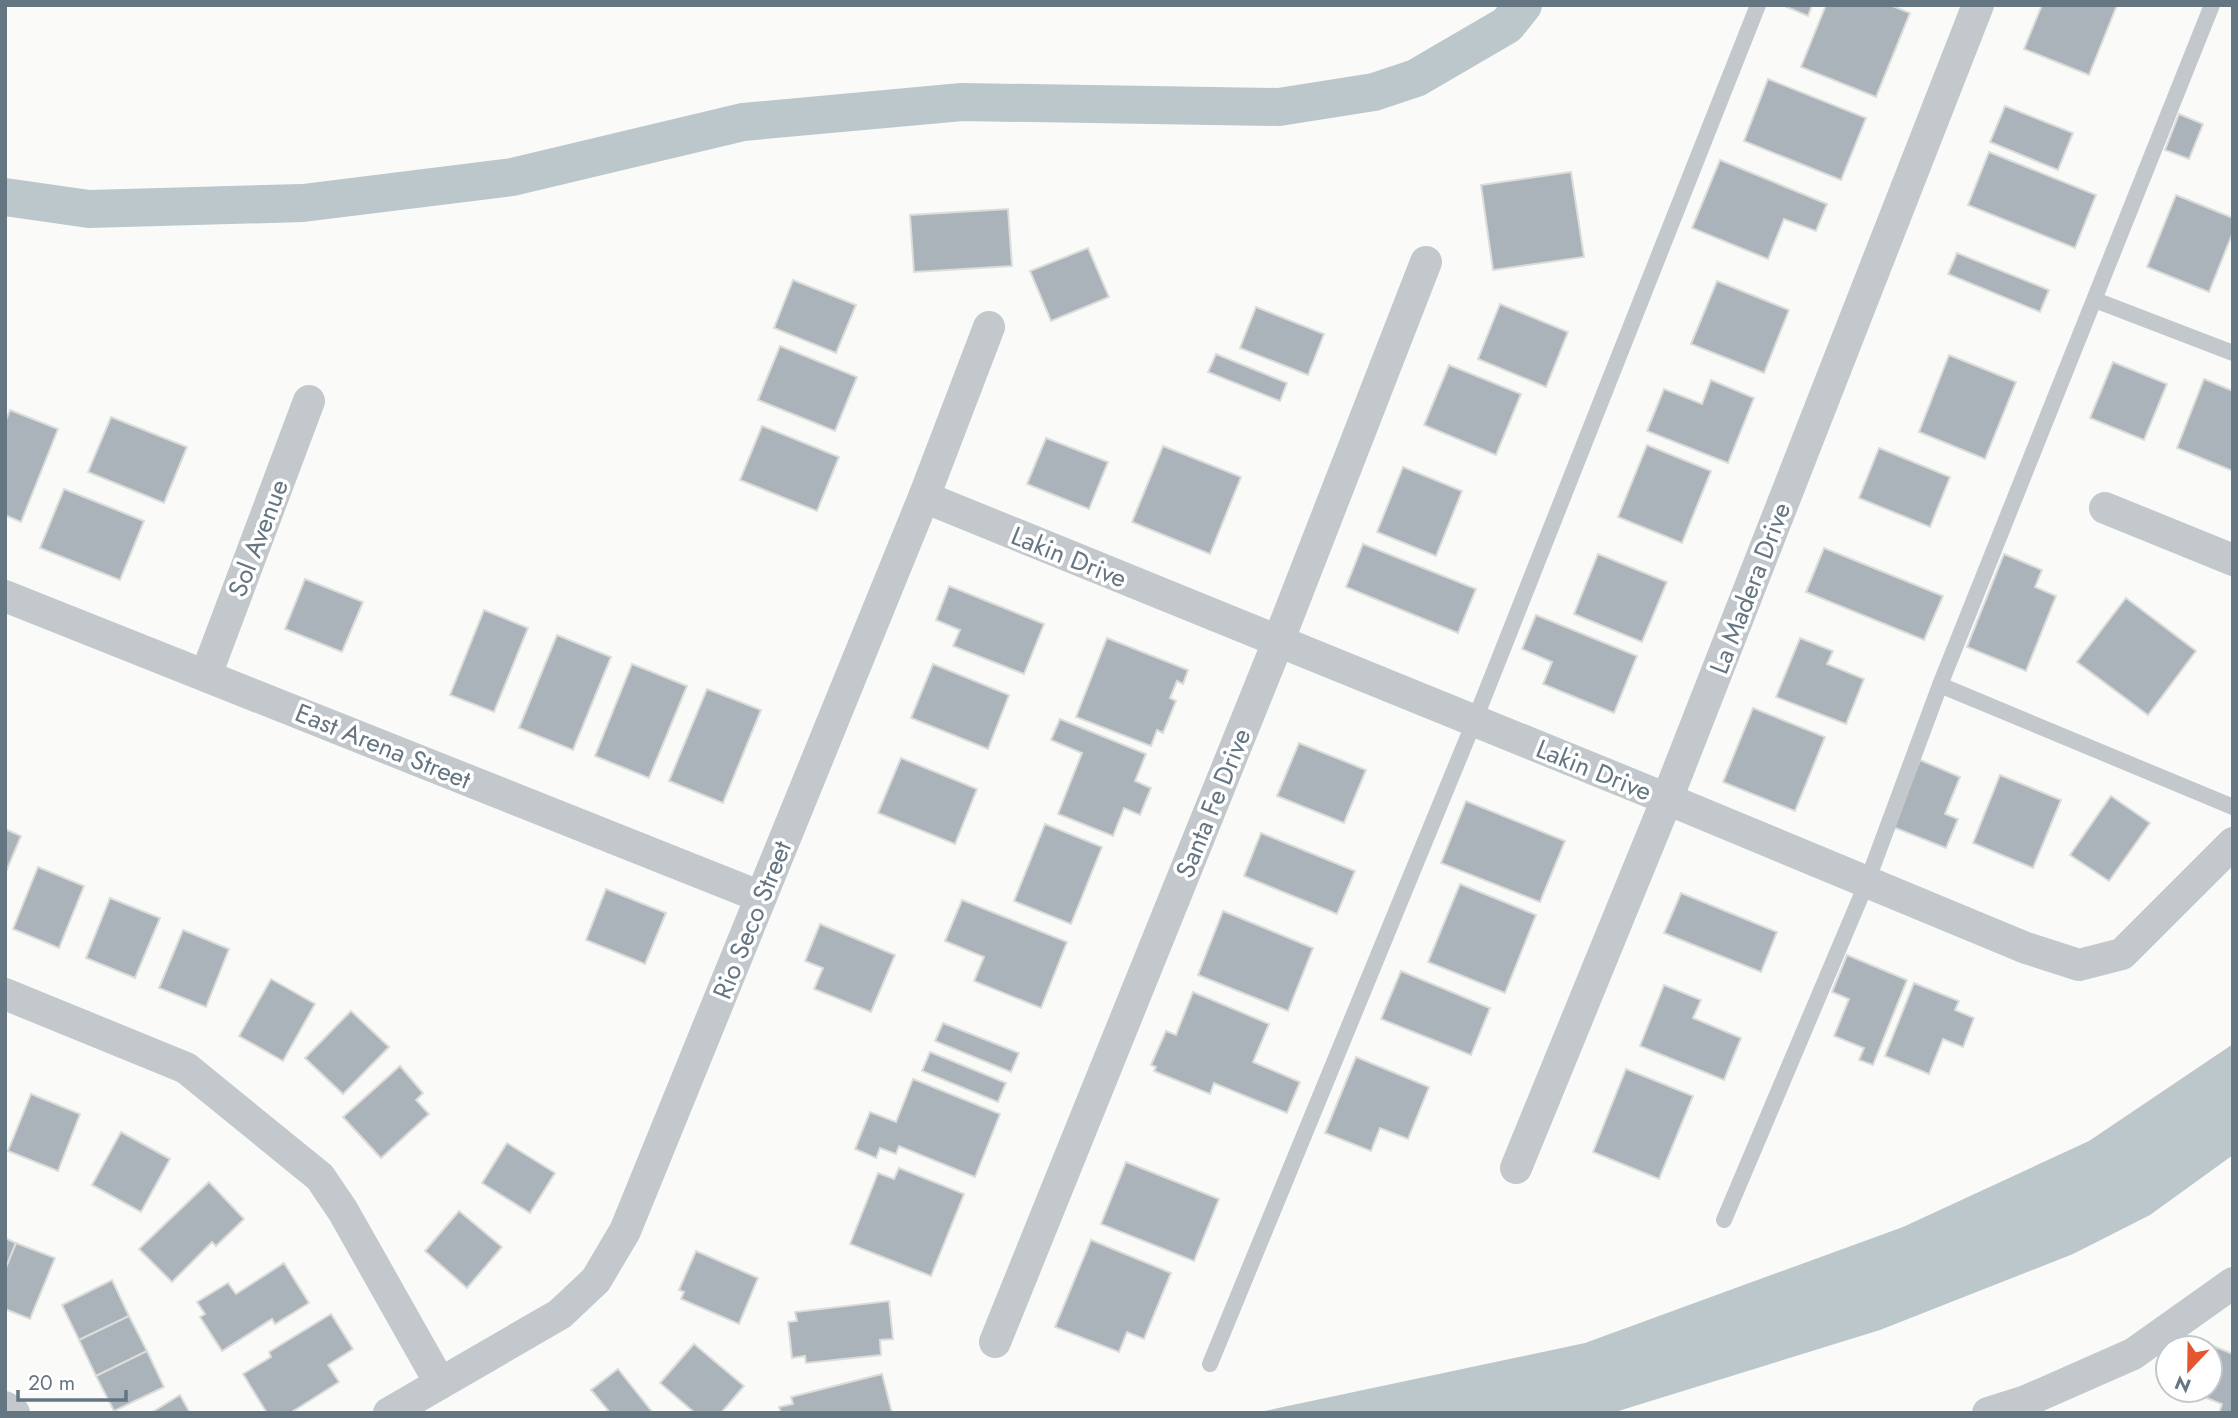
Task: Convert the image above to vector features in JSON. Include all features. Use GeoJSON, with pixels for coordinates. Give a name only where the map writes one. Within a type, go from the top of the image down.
{"type":"FeatureCollection","features":[{"type":"Feature","properties":{"kind":"street","name":"La Madera Drive"},"geometry":{"type":"LineString","coordinates":[[1516,1168],[1667,799],[1978,5]]}},
{"type":"Feature","properties":{"kind":"street","name":"Santa Fe Drive"},"geometry":{"type":"LineString","coordinates":[[995,1342],[1278,642],[1426,262]]}},
{"type":"Feature","properties":{"kind":"street","name":"Rio Seco Street"},"geometry":{"type":"LineString","coordinates":[[389,1413],[560,1314],[596,1280],[625,1231],[924,498],[989,327]]}},
{"type":"Feature","properties":{"kind":"street","name":"Sol Avenue"},"geometry":{"type":"LineString","coordinates":[[206,675],[309,401]]}},
{"type":"Feature","properties":{"kind":"street","name":"Lakin Drive"},"geometry":{"type":"LineString","coordinates":[[924,498],[1667,799],[2026,948],[2079,965],[2122,954],[2233,844]]}},
{"type":"Feature","properties":{"kind":"street"},"geometry":{"type":"LineString","coordinates":[[2105,508],[2233,560]]}},
{"type":"Feature","properties":{"kind":"street","name":"East Arena Street"},"geometry":{"type":"LineString","coordinates":[[5,596],[761,897]]}},
{"type":"Feature","properties":{"kind":"street"},"geometry":{"type":"LineString","coordinates":[[5,994],[186,1068],[320,1177],[343,1211],[440,1383]]}},
{"type":"Feature","properties":{"kind":"street"},"geometry":{"type":"LineString","coordinates":[[1988,1413],[2026,1401],[2065,1400],[2233,1283]]}},
{"type":"Feature","properties":{"kind":"street"},"geometry":{"type":"LineString","coordinates":[[5,1407],[14,1413]]}},
{"type":"Feature","properties":{"kind":"lane"},"geometry":{"type":"LineString","coordinates":[[1210,1364],[1474,722],[1758,5]]}},
{"type":"Feature","properties":{"kind":"lane"},"geometry":{"type":"LineString","coordinates":[[1724,1220],[1867,882],[1940,685],[2212,5]]}},
{"type":"Feature","properties":{"kind":"lane"},"geometry":{"type":"LineString","coordinates":[[2095,300],[2233,353]]}},
{"type":"Feature","properties":{"kind":"lane"},"geometry":{"type":"LineString","coordinates":[[1940,685],[2233,807]]}},
{"type":"Feature","properties":{"kind":"shaded area"},"geometry":{"type":"Polygon","coordinates":[[[2233,1044],[2233,1155],[2150,1215],[2073,1254],[1880,1330],[1612,1413],[1255,1413],[1585,1343],[1903,1227],[2089,1141],[2233,1044]]]}},
{"type":"Feature","properties":{"kind":"building"},"geometry":{"type":"Polygon","coordinates":[[[1782,5],[1812,5],[1808,16],[1782,5]]]}},
{"type":"Feature","properties":{"kind":"building"},"geometry":{"type":"Polygon","coordinates":[[[1826,5],[1890,5],[1910,13],[1876,97],[1801,67],[1826,5]]]}},
{"type":"Feature","properties":{"kind":"building"},"geometry":{"type":"Polygon","coordinates":[[[2042,5],[2117,5],[2089,75],[2024,49],[2042,5]]]}},
{"type":"Feature","properties":{"kind":"building"},"geometry":{"type":"Polygon","coordinates":[[[1768,79],[1866,118],[1841,180],[1744,141],[1768,79]]]}},
{"type":"Feature","properties":{"kind":"building"},"geometry":{"type":"Polygon","coordinates":[[[2005,106],[2073,133],[2058,170],[1990,142],[2005,106]]]}},
{"type":"Feature","properties":{"kind":"building"},"geometry":{"type":"Polygon","coordinates":[[[2179,114],[2203,124],[2189,159],[2165,150],[2179,114]]]}},
{"type":"Feature","properties":{"kind":"building"},"geometry":{"type":"Polygon","coordinates":[[[1989,152],[2096,195],[2075,248],[1968,205],[1989,152]]]}},
{"type":"Feature","properties":{"kind":"building"},"geometry":{"type":"Polygon","coordinates":[[[1720,160],[1827,204],[1816,231],[1784,219],[1768,259],[1692,228],[1720,160]]]}},
{"type":"Feature","properties":{"kind":"building"},"geometry":{"type":"Polygon","coordinates":[[[1571,172],[1584,257],[1493,270],[1481,185],[1571,172]]]}},
{"type":"Feature","properties":{"kind":"building"},"geometry":{"type":"Polygon","coordinates":[[[2176,195],[2233,218],[2233,232],[2209,292],[2147,267],[2176,195]]]}},
{"type":"Feature","properties":{"kind":"building"},"geometry":{"type":"Polygon","coordinates":[[[1008,209],[1012,266],[914,272],[910,215],[1008,209]]]}},
{"type":"Feature","properties":{"kind":"building"},"geometry":{"type":"Polygon","coordinates":[[[1088,248],[1109,297],[1051,321],[1030,271],[1088,248]]]}},
{"type":"Feature","properties":{"kind":"building"},"geometry":{"type":"Polygon","coordinates":[[[1957,253],[2049,290],[2040,312],[1948,274],[1957,253]]]}},
{"type":"Feature","properties":{"kind":"building"},"geometry":{"type":"Polygon","coordinates":[[[793,280],[856,305],[836,353],[774,328],[793,280]]]}},
{"type":"Feature","properties":{"kind":"building"},"geometry":{"type":"Polygon","coordinates":[[[1717,281],[1789,310],[1764,373],[1691,344],[1717,281]]]}},
{"type":"Feature","properties":{"kind":"building"},"geometry":{"type":"Polygon","coordinates":[[[1500,304],[1568,332],[1546,387],[1478,359],[1500,304]]]}},
{"type":"Feature","properties":{"kind":"building"},"geometry":{"type":"Polygon","coordinates":[[[1256,307],[1324,334],[1308,375],[1240,348],[1256,307]]]}},
{"type":"Feature","properties":{"kind":"building"},"geometry":{"type":"Polygon","coordinates":[[[780,346],[857,377],[835,431],[758,400],[780,346]]]}},
{"type":"Feature","properties":{"kind":"building"},"geometry":{"type":"Polygon","coordinates":[[[1216,354],[1287,383],[1280,401],[1208,372],[1216,354]]]}},
{"type":"Feature","properties":{"kind":"building"},"geometry":{"type":"Polygon","coordinates":[[[1949,355],[2016,382],[1985,459],[1919,432],[1949,355]]]}},
{"type":"Feature","properties":{"kind":"building"},"geometry":{"type":"Polygon","coordinates":[[[2113,362],[2167,384],[2144,440],[2090,418],[2113,362]]]}},
{"type":"Feature","properties":{"kind":"building"},"geometry":{"type":"Polygon","coordinates":[[[1449,365],[1521,394],[1496,455],[1424,425],[1449,365]]]}},
{"type":"Feature","properties":{"kind":"building"},"geometry":{"type":"Polygon","coordinates":[[[2204,379],[2233,391],[2233,471],[2177,448],[2204,379]]]}},
{"type":"Feature","properties":{"kind":"building"},"geometry":{"type":"Polygon","coordinates":[[[1711,380],[1754,398],[1728,463],[1647,431],[1664,389],[1702,404],[1711,380]]]}},
{"type":"Feature","properties":{"kind":"building"},"geometry":{"type":"Polygon","coordinates":[[[10,410],[58,429],[21,522],[5,515],[5,423],[10,410]]]}},
{"type":"Feature","properties":{"kind":"building"},"geometry":{"type":"Polygon","coordinates":[[[111,417],[187,447],[164,503],[88,472],[111,417]]]}},
{"type":"Feature","properties":{"kind":"building"},"geometry":{"type":"Polygon","coordinates":[[[762,426],[839,457],[817,511],[740,480],[762,426]]]}},
{"type":"Feature","properties":{"kind":"building"},"geometry":{"type":"Polygon","coordinates":[[[1046,438],[1108,462],[1089,509],[1027,484],[1046,438]]]}},
{"type":"Feature","properties":{"kind":"building"},"geometry":{"type":"Polygon","coordinates":[[[1647,445],[1711,471],[1682,543],[1618,517],[1647,445]]]}},
{"type":"Feature","properties":{"kind":"building"},"geometry":{"type":"Polygon","coordinates":[[[1163,446],[1241,477],[1210,554],[1132,522],[1163,446]]]}},
{"type":"Feature","properties":{"kind":"building"},"geometry":{"type":"Polygon","coordinates":[[[1879,448],[1950,477],[1930,527],[1859,498],[1879,448]]]}},
{"type":"Feature","properties":{"kind":"building"},"geometry":{"type":"Polygon","coordinates":[[[1403,467],[1462,491],[1436,556],[1377,532],[1403,467]]]}},
{"type":"Feature","properties":{"kind":"building"},"geometry":{"type":"Polygon","coordinates":[[[64,489],[144,521],[120,580],[40,548],[64,489]]]}},
{"type":"Feature","properties":{"kind":"building"},"geometry":{"type":"Polygon","coordinates":[[[1363,544],[1476,589],[1458,633],[1346,587],[1363,544]]]}},
{"type":"Feature","properties":{"kind":"building"},"geometry":{"type":"Polygon","coordinates":[[[1824,548],[1943,596],[1924,640],[1806,592],[1824,548]]]}},
{"type":"Feature","properties":{"kind":"building"},"geometry":{"type":"Polygon","coordinates":[[[1598,554],[1667,582],[1642,642],[1574,614],[1598,554]]]}},
{"type":"Feature","properties":{"kind":"building"},"geometry":{"type":"Polygon","coordinates":[[[2004,554],[2042,570],[2035,587],[2056,596],[2026,671],[1967,647],[2004,554]]]}},
{"type":"Feature","properties":{"kind":"building"},"geometry":{"type":"Polygon","coordinates":[[[305,579],[363,602],[342,652],[285,629],[305,579]]]}},
{"type":"Feature","properties":{"kind":"building"},"geometry":{"type":"Polygon","coordinates":[[[949,586],[1044,624],[1024,674],[953,646],[960,630],[936,620],[949,586]]]}},
{"type":"Feature","properties":{"kind":"building"},"geometry":{"type":"Polygon","coordinates":[[[2126,598],[2196,651],[2148,715],[2077,662],[2126,598]]]}},
{"type":"Feature","properties":{"kind":"building"},"geometry":{"type":"Polygon","coordinates":[[[484,610],[528,628],[494,712],[450,695],[484,610]]]}},
{"type":"Feature","properties":{"kind":"building"},"geometry":{"type":"Polygon","coordinates":[[[1536,615],[1637,656],[1614,713],[1543,684],[1552,662],[1522,649],[1536,615]]]}},
{"type":"Feature","properties":{"kind":"building"},"geometry":{"type":"Polygon","coordinates":[[[557,635],[611,657],[573,750],[519,728],[557,635]]]}},
{"type":"Feature","properties":{"kind":"building"},"geometry":{"type":"Polygon","coordinates":[[[1107,638],[1188,670],[1183,684],[1177,681],[1170,698],[1176,701],[1163,733],[1157,730],[1151,746],[1076,717],[1107,638]]]}},
{"type":"Feature","properties":{"kind":"building"},"geometry":{"type":"Polygon","coordinates":[[[1800,638],[1833,651],[1827,664],[1864,679],[1846,724],[1776,697],[1800,638]]]}},
{"type":"Feature","properties":{"kind":"building"},"geometry":{"type":"Polygon","coordinates":[[[632,664],[687,686],[649,778],[595,756],[632,664]]]}},
{"type":"Feature","properties":{"kind":"building"},"geometry":{"type":"Polygon","coordinates":[[[933,664],[1009,695],[988,749],[911,718],[933,664]]]}},
{"type":"Feature","properties":{"kind":"building"},"geometry":{"type":"Polygon","coordinates":[[[707,689],[761,710],[723,803],[669,781],[707,689]]]}},
{"type":"Feature","properties":{"kind":"building"},"geometry":{"type":"Polygon","coordinates":[[[1753,708],[1825,737],[1795,811],[1723,782],[1753,708]]]}},
{"type":"Feature","properties":{"kind":"building"},"geometry":{"type":"Polygon","coordinates":[[[1060,719],[1146,754],[1135,781],[1151,788],[1140,815],[1124,808],[1113,836],[1058,814],[1082,753],[1051,740],[1060,719]]]}},
{"type":"Feature","properties":{"kind":"building"},"geometry":{"type":"Polygon","coordinates":[[[1299,743],[1366,770],[1344,823],[1277,796],[1299,743]]]}},
{"type":"Feature","properties":{"kind":"building"},"geometry":{"type":"Polygon","coordinates":[[[901,758],[977,789],[955,844],[878,813],[901,758]]]}},
{"type":"Feature","properties":{"kind":"building"},"geometry":{"type":"Polygon","coordinates":[[[1920,760],[1960,777],[1945,814],[1958,819],[1946,848],[1893,827],[1920,760]]]}},
{"type":"Feature","properties":{"kind":"building"},"geometry":{"type":"Polygon","coordinates":[[[2000,775],[2061,800],[2033,868],[1973,843],[2000,775]]]}},
{"type":"Feature","properties":{"kind":"building"},"geometry":{"type":"Polygon","coordinates":[[[2111,796],[2150,823],[2109,881],[2070,855],[2111,796]]]}},
{"type":"Feature","properties":{"kind":"building"},"geometry":{"type":"Polygon","coordinates":[[[1466,801],[1565,841],[1540,902],[1441,863],[1466,801]]]}},
{"type":"Feature","properties":{"kind":"building"},"geometry":{"type":"Polygon","coordinates":[[[1045,824],[1102,847],[1071,924],[1014,901],[1045,824]]]}},
{"type":"Feature","properties":{"kind":"building"},"geometry":{"type":"Polygon","coordinates":[[[5,829],[21,836],[5,874],[5,829]]]}},
{"type":"Feature","properties":{"kind":"building"},"geometry":{"type":"Polygon","coordinates":[[[1261,833],[1355,871],[1337,914],[1244,876],[1261,833]]]}},
{"type":"Feature","properties":{"kind":"building"},"geometry":{"type":"Polygon","coordinates":[[[38,867],[84,886],[59,948],[13,929],[38,867]]]}},
{"type":"Feature","properties":{"kind":"building"},"geometry":{"type":"Polygon","coordinates":[[[1460,884],[1536,915],[1505,993],[1428,962],[1460,884]]]}},
{"type":"Feature","properties":{"kind":"building"},"geometry":{"type":"Polygon","coordinates":[[[606,889],[666,913],[645,964],[586,940],[606,889]]]}},
{"type":"Feature","properties":{"kind":"building"},"geometry":{"type":"Polygon","coordinates":[[[1681,893],[1777,932],[1761,972],[1664,933],[1681,893]]]}},
{"type":"Feature","properties":{"kind":"building"},"geometry":{"type":"Polygon","coordinates":[[[110,898],[160,918],[135,978],[86,958],[110,898]]]}},
{"type":"Feature","properties":{"kind":"building"},"geometry":{"type":"Polygon","coordinates":[[[962,900],[1067,942],[1041,1008],[974,981],[984,957],[945,941],[962,900]]]}},
{"type":"Feature","properties":{"kind":"building"},"geometry":{"type":"Polygon","coordinates":[[[1223,911],[1313,948],[1288,1011],[1198,975],[1223,911]]]}},
{"type":"Feature","properties":{"kind":"building"},"geometry":{"type":"Polygon","coordinates":[[[820,924],[895,955],[871,1012],[814,989],[823,968],[805,961],[820,924]]]}},
{"type":"Feature","properties":{"kind":"building"},"geometry":{"type":"Polygon","coordinates":[[[183,930],[229,949],[206,1007],[159,988],[183,930]]]}},
{"type":"Feature","properties":{"kind":"building"},"geometry":{"type":"Polygon","coordinates":[[[1847,955],[1907,980],[1873,1065],[1859,1060],[1864,1048],[1834,1036],[1849,999],[1832,992],[1847,955]]]}},
{"type":"Feature","properties":{"kind":"building"},"geometry":{"type":"Polygon","coordinates":[[[1401,971],[1490,1008],[1471,1055],[1381,1019],[1401,971]]]}},
{"type":"Feature","properties":{"kind":"building"},"geometry":{"type":"Polygon","coordinates":[[[271,979],[315,1004],[283,1061],[239,1036],[271,979]]]}},
{"type":"Feature","properties":{"kind":"building"},"geometry":{"type":"Polygon","coordinates":[[[1914,983],[1959,1001],[1955,1010],[1974,1018],[1963,1047],[1943,1039],[1929,1074],[1885,1056],[1914,983]]]}},
{"type":"Feature","properties":{"kind":"building"},"geometry":{"type":"Polygon","coordinates":[[[1664,985],[1701,1000],[1693,1018],[1741,1038],[1724,1080],[1640,1046],[1664,985]]]}},
{"type":"Feature","properties":{"kind":"building"},"geometry":{"type":"Polygon","coordinates":[[[1193,992],[1269,1024],[1253,1062],[1300,1082],[1287,1113],[1214,1083],[1210,1094],[1154,1071],[1156,1067],[1151,1065],[1166,1031],[1176,1035],[1193,992]]]}},
{"type":"Feature","properties":{"kind":"building"},"geometry":{"type":"Polygon","coordinates":[[[351,1011],[389,1047],[343,1094],[305,1058],[351,1011]]]}},
{"type":"Feature","properties":{"kind":"building"},"geometry":{"type":"Polygon","coordinates":[[[943,1023],[1019,1053],[1011,1072],[935,1041],[943,1023]]]}},
{"type":"Feature","properties":{"kind":"building"},"geometry":{"type":"Polygon","coordinates":[[[930,1052],[1006,1083],[998,1102],[922,1071],[930,1052]]]}},
{"type":"Feature","properties":{"kind":"building"},"geometry":{"type":"Polygon","coordinates":[[[1356,1057],[1429,1087],[1408,1139],[1380,1128],[1371,1151],[1325,1133],[1356,1057]]]}},
{"type":"Feature","properties":{"kind":"building"},"geometry":{"type":"Polygon","coordinates":[[[400,1066],[423,1093],[416,1100],[429,1114],[381,1158],[343,1117],[400,1066]]]}},
{"type":"Feature","properties":{"kind":"building"},"geometry":{"type":"Polygon","coordinates":[[[1626,1069],[1693,1096],[1659,1179],[1593,1152],[1626,1069]]]}},
{"type":"Feature","properties":{"kind":"building"},"geometry":{"type":"Polygon","coordinates":[[[913,1079],[1000,1114],[975,1177],[899,1146],[896,1154],[880,1148],[876,1158],[855,1149],[870,1112],[896,1122],[913,1079]]]}},
{"type":"Feature","properties":{"kind":"building"},"geometry":{"type":"Polygon","coordinates":[[[31,1094],[80,1114],[58,1171],[8,1151],[31,1094]]]}},
{"type":"Feature","properties":{"kind":"building"},"geometry":{"type":"Polygon","coordinates":[[[121,1132],[170,1159],[141,1212],[92,1185],[121,1132]]]}},
{"type":"Feature","properties":{"kind":"building"},"geometry":{"type":"Polygon","coordinates":[[[507,1143],[555,1173],[530,1213],[482,1183],[507,1143]]]}},
{"type":"Feature","properties":{"kind":"building"},"geometry":{"type":"Polygon","coordinates":[[[1126,1162],[1219,1199],[1194,1261],[1101,1224],[1126,1162]]]}},
{"type":"Feature","properties":{"kind":"building"},"geometry":{"type":"Polygon","coordinates":[[[899,1168],[964,1194],[931,1276],[850,1244],[878,1173],[894,1179],[899,1168]]]}},
{"type":"Feature","properties":{"kind":"building"},"geometry":{"type":"Polygon","coordinates":[[[209,1182],[244,1219],[216,1246],[212,1242],[172,1282],[139,1249],[209,1182]]]}},
{"type":"Feature","properties":{"kind":"building"},"geometry":{"type":"Polygon","coordinates":[[[459,1211],[502,1247],[467,1288],[425,1251],[459,1211]]]}},
{"type":"Feature","properties":{"kind":"building"},"geometry":{"type":"Polygon","coordinates":[[[5,1238],[16,1243],[5,1270],[5,1238]]]}},
{"type":"Feature","properties":{"kind":"building"},"geometry":{"type":"Polygon","coordinates":[[[1091,1240],[1171,1273],[1144,1339],[1127,1332],[1119,1352],[1055,1327],[1091,1240]]]}},
{"type":"Feature","properties":{"kind":"building"},"geometry":{"type":"Polygon","coordinates":[[[16,1243],[55,1258],[30,1319],[5,1309],[5,1270],[16,1243]]]}},
{"type":"Feature","properties":{"kind":"building"},"geometry":{"type":"Polygon","coordinates":[[[696,1251],[758,1278],[739,1324],[681,1299],[684,1292],[679,1290],[696,1251]]]}},
{"type":"Feature","properties":{"kind":"building"},"geometry":{"type":"Polygon","coordinates":[[[284,1263],[309,1303],[275,1324],[272,1319],[222,1351],[200,1317],[205,1314],[197,1302],[228,1283],[236,1294],[284,1263]]]}},
{"type":"Feature","properties":{"kind":"building"},"geometry":{"type":"Polygon","coordinates":[[[112,1280],[129,1316],[79,1340],[62,1305],[112,1280]]]}},
{"type":"Feature","properties":{"kind":"building"},"geometry":{"type":"Polygon","coordinates":[[[889,1301],[893,1339],[880,1340],[881,1355],[806,1363],[805,1356],[792,1358],[788,1322],[797,1321],[795,1312],[889,1301]]]}},
{"type":"Feature","properties":{"kind":"building"},"geometry":{"type":"Polygon","coordinates":[[[331,1314],[353,1349],[328,1365],[339,1382],[290,1413],[267,1413],[243,1374],[271,1357],[269,1352],[331,1314]]]}},
{"type":"Feature","properties":{"kind":"building"},"geometry":{"type":"Polygon","coordinates":[[[129,1316],[147,1351],[96,1376],[79,1340],[129,1316]]]}},
{"type":"Feature","properties":{"kind":"building"},"geometry":{"type":"Polygon","coordinates":[[[694,1344],[744,1386],[721,1413],[695,1413],[660,1383],[694,1344]]]}},
{"type":"Feature","properties":{"kind":"building"},"geometry":{"type":"Polygon","coordinates":[[[2224,1350],[2233,1354],[2233,1413],[2219,1413],[2224,1404],[2224,1350]]]}},
{"type":"Feature","properties":{"kind":"building"},"geometry":{"type":"Polygon","coordinates":[[[147,1351],[164,1387],[114,1411],[96,1376],[147,1351]]]}},
{"type":"Feature","properties":{"kind":"building"},"geometry":{"type":"Polygon","coordinates":[[[618,1369],[653,1413],[604,1413],[608,1410],[591,1390],[618,1369]]]}},
{"type":"Feature","properties":{"kind":"building"},"geometry":{"type":"Polygon","coordinates":[[[882,1374],[892,1413],[781,1413],[779,1407],[793,1404],[791,1397],[882,1374]]]}},
{"type":"Feature","properties":{"kind":"building"},"geometry":{"type":"Polygon","coordinates":[[[180,1395],[190,1413],[151,1413],[180,1395]]]}},
{"type":"Feature","properties":{"kind":"waterway"},"geometry":{"type":"LineString","coordinates":[[5,197],[89,209],[303,203],[512,177],[743,122],[962,102],[1279,107],[1374,92],[1416,78],[1507,25],[1523,5]]}}]}
